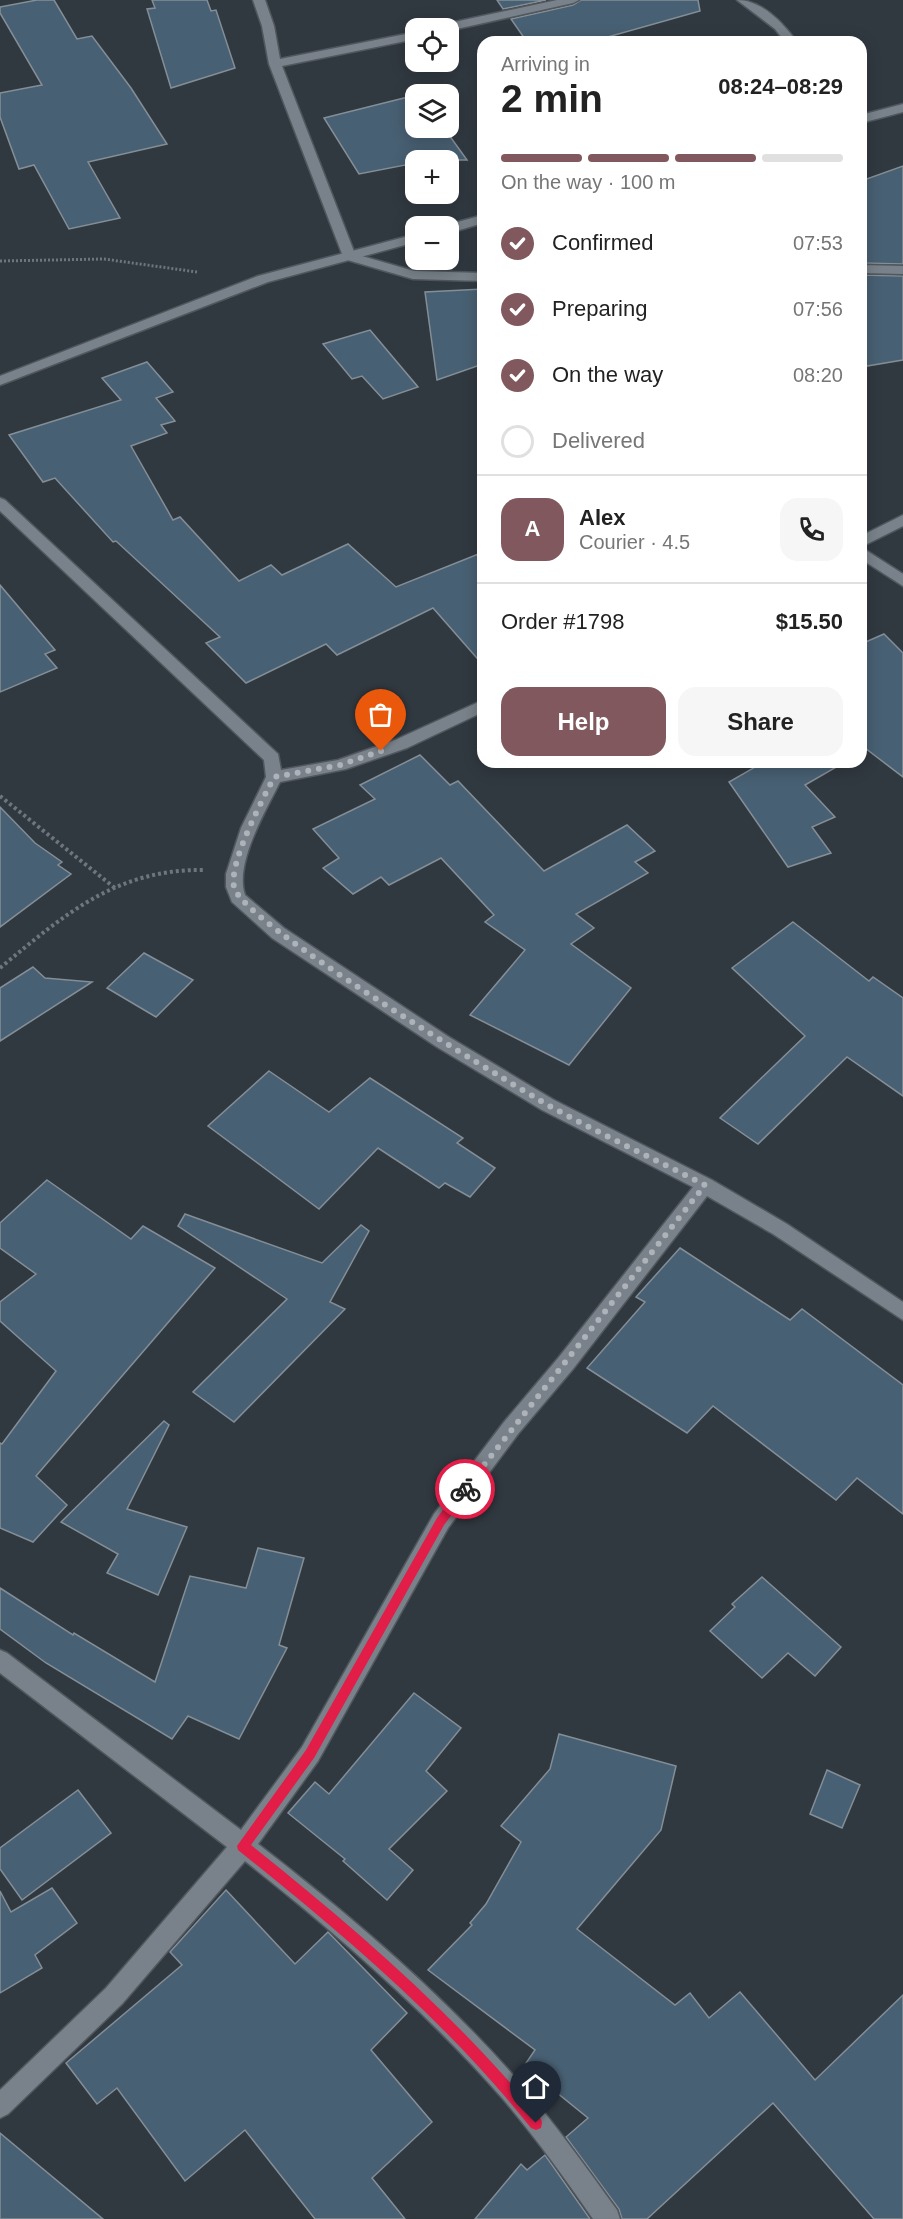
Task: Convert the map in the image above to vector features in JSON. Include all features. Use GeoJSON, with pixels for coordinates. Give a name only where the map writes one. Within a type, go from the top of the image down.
{"type":"FeatureCollection","features":[{"type":"Feature","properties":{"kind":"street"},"geometry":{"type":"LineString","coordinates":[[259,0],[268,26],[274,63],[349,256]]}},
{"type":"Feature","properties":{"kind":"street"},"geometry":{"type":"LineString","coordinates":[[459,25],[573,0]]}},
{"type":"Feature","properties":{"kind":"street"},"geometry":{"type":"LineString","coordinates":[[743,0],[779,26],[786,36]]}},
{"type":"Feature","properties":{"kind":"street"},"geometry":{"type":"LineString","coordinates":[[274,63],[405,37]]}},
{"type":"Feature","properties":{"kind":"street"},"geometry":{"type":"LineString","coordinates":[[867,117],[903,108]]}},
{"type":"Feature","properties":{"kind":"street"},"geometry":{"type":"LineString","coordinates":[[459,226],[477,221]]}},
{"type":"Feature","properties":{"kind":"street"},"geometry":{"type":"LineString","coordinates":[[0,381],[263,279],[405,241]]}},
{"type":"Feature","properties":{"kind":"street"},"geometry":{"type":"LineString","coordinates":[[349,256],[412,275],[477,277]]}},
{"type":"Feature","properties":{"kind":"street"},"geometry":{"type":"LineString","coordinates":[[867,269],[903,270]]}},
{"type":"Feature","properties":{"kind":"street"},"geometry":{"type":"LineString","coordinates":[[0,503],[272,758],[274,777],[249,828],[234,874],[234,886],[238,898],[278,933],[443,1042],[548,1105],[705,1185],[780,1228],[903,1312]]}},
{"type":"Feature","properties":{"kind":"street"},"geometry":{"type":"LineString","coordinates":[[867,539],[903,520]]}},
{"type":"Feature","properties":{"kind":"street"},"geometry":{"type":"LineString","coordinates":[[867,556],[903,581]]}},
{"type":"Feature","properties":{"kind":"street"},"geometry":{"type":"LineString","coordinates":[[274,777],[340,765],[402,744],[477,708]]}},
{"type":"Feature","properties":{"kind":"street"},"geometry":{"type":"LineString","coordinates":[[0,2106],[114,1996],[243,1846],[310,1754],[441,1521],[511,1428],[566,1364],[705,1185]]}},
{"type":"Feature","properties":{"kind":"street"},"geometry":{"type":"LineString","coordinates":[[0,1659],[243,1846],[310,1900],[418,1995],[498,2077],[574,2170],[608,2219]]}},
{"type":"Feature","properties":{"kind":"path"},"geometry":{"type":"LineString","coordinates":[[0,261],[104,259],[201,272]]}},
{"type":"Feature","properties":{"kind":"path"},"geometry":{"type":"LineString","coordinates":[[0,796],[115,888]]}},
{"type":"Feature","properties":{"kind":"path"},"geometry":{"type":"LineString","coordinates":[[0,968],[62,917],[115,888],[152,874],[184,868],[234,874]]}},
{"type":"Feature","properties":{"kind":"building"},"geometry":{"type":"Polygon","coordinates":[[[37,0],[54,0],[77,39],[92,36],[131,88],[167,144],[88,162],[120,218],[69,229],[34,165],[19,169],[0,117],[0,93],[42,85],[0,13],[0,7],[37,0]]]}},
{"type":"Feature","properties":{"kind":"building"},"geometry":{"type":"Polygon","coordinates":[[[152,0],[207,0],[211,11],[216,10],[235,68],[171,88],[147,9],[155,8],[152,0]]]}},
{"type":"Feature","properties":{"kind":"building"},"geometry":{"type":"Polygon","coordinates":[[[497,0],[546,0],[503,9],[497,0]]]}},
{"type":"Feature","properties":{"kind":"building"},"geometry":{"type":"Polygon","coordinates":[[[581,0],[698,0],[700,11],[611,36],[523,36],[511,19],[573,5],[581,0]]]}},
{"type":"Feature","properties":{"kind":"building"},"geometry":{"type":"Polygon","coordinates":[[[405,98],[405,138],[451,138],[467,160],[459,160],[459,150],[405,150],[405,165],[359,174],[324,118],[405,98]]]}},
{"type":"Feature","properties":{"kind":"building"},"geometry":{"type":"Polygon","coordinates":[[[903,166],[903,264],[867,263],[867,179],[903,166]]]}},
{"type":"Feature","properties":{"kind":"building"},"geometry":{"type":"Polygon","coordinates":[[[867,275],[903,276],[903,360],[867,366],[867,275]]]}},
{"type":"Feature","properties":{"kind":"building"},"geometry":{"type":"Polygon","coordinates":[[[477,289],[477,366],[437,380],[425,292],[477,289]]]}},
{"type":"Feature","properties":{"kind":"building"},"geometry":{"type":"Polygon","coordinates":[[[370,330],[418,387],[383,399],[362,376],[352,379],[323,344],[370,330]]]}},
{"type":"Feature","properties":{"kind":"building"},"geometry":{"type":"Polygon","coordinates":[[[147,362],[173,392],[156,398],[175,421],[161,425],[167,433],[131,446],[173,520],[180,517],[239,581],[271,565],[282,575],[348,544],[396,587],[477,555],[477,658],[433,608],[337,655],[326,644],[246,683],[206,643],[220,637],[116,541],[113,542],[55,478],[43,482],[9,435],[121,400],[102,378],[147,362]]]}},
{"type":"Feature","properties":{"kind":"building"},"geometry":{"type":"Polygon","coordinates":[[[0,585],[55,650],[45,654],[57,668],[0,692],[0,585]]]}},
{"type":"Feature","properties":{"kind":"building"},"geometry":{"type":"Polygon","coordinates":[[[884,634],[903,653],[903,777],[867,750],[867,641],[884,634]]]}},
{"type":"Feature","properties":{"kind":"building"},"geometry":{"type":"Polygon","coordinates":[[[420,755],[450,785],[458,781],[544,871],[627,825],[655,851],[635,862],[648,873],[576,914],[594,928],[571,944],[631,988],[569,1065],[470,1015],[525,950],[485,922],[494,915],[441,858],[389,885],[381,877],[353,894],[323,868],[339,858],[313,829],[375,799],[360,785],[420,755]]]}},
{"type":"Feature","properties":{"kind":"building"},"geometry":{"type":"Polygon","coordinates":[[[754,768],[835,768],[805,785],[835,817],[812,827],[831,853],[788,867],[729,782],[754,768]]]}},
{"type":"Feature","properties":{"kind":"building"},"geometry":{"type":"Polygon","coordinates":[[[0,807],[35,843],[62,862],[58,865],[71,874],[0,927],[0,807]]]}},
{"type":"Feature","properties":{"kind":"building"},"geometry":{"type":"Polygon","coordinates":[[[793,922],[869,981],[873,977],[903,998],[903,1096],[847,1057],[758,1144],[720,1118],[805,1036],[732,968],[793,922]]]}},
{"type":"Feature","properties":{"kind":"building"},"geometry":{"type":"Polygon","coordinates":[[[144,953],[193,980],[156,1017],[107,988],[144,953]]]}},
{"type":"Feature","properties":{"kind":"building"},"geometry":{"type":"Polygon","coordinates":[[[33,967],[45,978],[92,982],[0,1041],[0,988],[33,967]]]}},
{"type":"Feature","properties":{"kind":"building"},"geometry":{"type":"Polygon","coordinates":[[[269,1071],[329,1112],[370,1078],[463,1138],[457,1143],[495,1168],[470,1197],[445,1183],[439,1188],[378,1148],[319,1209],[208,1126],[269,1071]]]}},
{"type":"Feature","properties":{"kind":"building"},"geometry":{"type":"Polygon","coordinates":[[[47,1180],[131,1239],[143,1226],[215,1268],[36,1476],[67,1505],[33,1542],[0,1528],[0,1443],[2,1444],[56,1371],[0,1321],[0,1302],[36,1274],[0,1248],[0,1223],[47,1180]]]}},
{"type":"Feature","properties":{"kind":"building"},"geometry":{"type":"Polygon","coordinates":[[[185,1214],[322,1263],[361,1225],[369,1231],[330,1302],[345,1309],[234,1422],[193,1392],[287,1299],[178,1226],[185,1214]]]}},
{"type":"Feature","properties":{"kind":"building"},"geometry":{"type":"Polygon","coordinates":[[[680,1248],[790,1320],[802,1309],[903,1385],[903,1514],[857,1478],[836,1500],[713,1406],[687,1433],[587,1368],[645,1302],[636,1297],[680,1248]]]}},
{"type":"Feature","properties":{"kind":"building"},"geometry":{"type":"Polygon","coordinates":[[[164,1421],[169,1425],[127,1509],[187,1527],[158,1595],[107,1573],[118,1554],[61,1522],[164,1421]]]}},
{"type":"Feature","properties":{"kind":"building"},"geometry":{"type":"Polygon","coordinates":[[[258,1548],[304,1558],[279,1645],[287,1648],[239,1739],[188,1716],[172,1739],[46,1663],[0,1629],[0,1588],[73,1635],[74,1633],[155,1682],[190,1576],[246,1588],[258,1548]]]}},
{"type":"Feature","properties":{"kind":"building"},"geometry":{"type":"Polygon","coordinates":[[[762,1577],[841,1647],[815,1676],[788,1653],[762,1678],[710,1631],[735,1607],[732,1604],[762,1577]]]}},
{"type":"Feature","properties":{"kind":"building"},"geometry":{"type":"Polygon","coordinates":[[[414,1693],[461,1728],[426,1771],[447,1791],[389,1849],[413,1870],[387,1900],[343,1861],[345,1859],[288,1813],[315,1782],[329,1794],[414,1693]]]}},
{"type":"Feature","properties":{"kind":"building"},"geometry":{"type":"Polygon","coordinates":[[[559,1734],[676,1766],[661,1830],[577,1929],[675,2005],[690,1993],[709,2018],[740,1992],[815,2080],[903,1995],[903,2219],[874,2219],[773,2103],[647,2219],[622,2219],[619,2209],[566,2137],[588,2118],[524,2066],[535,2050],[428,1970],[472,1925],[470,1923],[486,1904],[521,1842],[501,1826],[550,1769],[559,1734]]]}},
{"type":"Feature","properties":{"kind":"building"},"geometry":{"type":"Polygon","coordinates":[[[827,1770],[860,1785],[842,1828],[810,1814],[827,1770]]]}},
{"type":"Feature","properties":{"kind":"building"},"geometry":{"type":"Polygon","coordinates":[[[78,1790],[111,1833],[22,1900],[0,1869],[0,1848],[78,1790]]]}},
{"type":"Feature","properties":{"kind":"building"},"geometry":{"type":"Polygon","coordinates":[[[52,1888],[77,1923],[35,1955],[42,1968],[0,1993],[0,1891],[11,1912],[52,1888]]]}},
{"type":"Feature","properties":{"kind":"building"},"geometry":{"type":"Polygon","coordinates":[[[226,1890],[295,1964],[328,1932],[407,2013],[371,2050],[432,2122],[372,2178],[405,2219],[315,2219],[245,2130],[185,2181],[117,2088],[97,2104],[66,2063],[182,1965],[170,1952],[226,1890]]]}},
{"type":"Feature","properties":{"kind":"building"},"geometry":{"type":"Polygon","coordinates":[[[0,2133],[103,2219],[0,2219],[0,2133]]]}},
{"type":"Feature","properties":{"kind":"building"},"geometry":{"type":"Polygon","coordinates":[[[545,2155],[590,2219],[475,2219],[521,2164],[527,2170],[545,2155]]]}},
{"type":"Feature","properties":{"kind":"way so far"},"geometry":{"type":"LineString","coordinates":[[381,751],[340,765],[274,777],[249,828],[234,874],[234,886],[238,898],[278,933],[443,1042],[548,1105],[705,1185],[566,1364],[511,1428],[465,1489]]}},
{"type":"Feature","properties":{"kind":"route"},"geometry":{"type":"LineString","coordinates":[[465,1489],[441,1521],[310,1754],[243,1846],[310,1900],[418,1995],[498,2077],[536,2123]]}}]}
